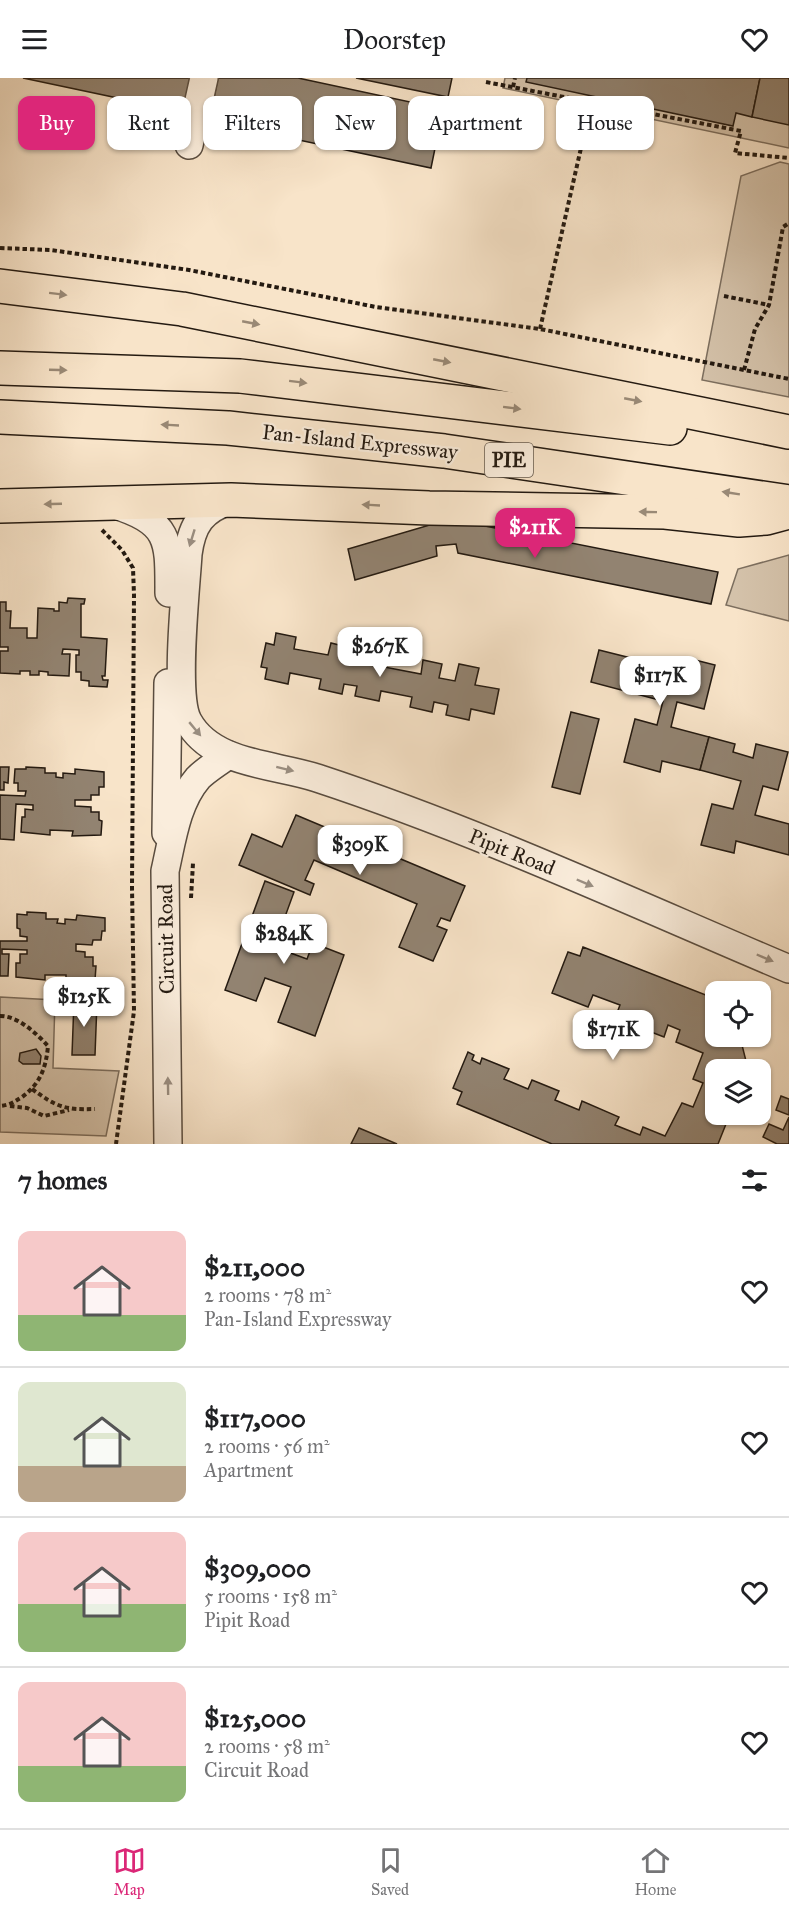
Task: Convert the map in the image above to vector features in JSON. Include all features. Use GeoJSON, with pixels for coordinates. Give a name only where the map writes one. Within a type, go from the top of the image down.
{"type":"FeatureCollection","features":[{"type":"Feature","properties":{"kind":"highway"},"geometry":{"type":"LineString","coordinates":[[0,286],[182,309],[789,432]]}},
{"type":"Feature","properties":{"kind":"highway"},"geometry":{"type":"LineString","coordinates":[[0,368],[240,376],[597,418],[789,445]]}},
{"type":"Feature","properties":{"kind":"highway","name":"Pan-Island Expressway"},"geometry":{"type":"LineString","coordinates":[[0,417],[228,428],[444,451],[789,502]]}},
{"type":"Feature","properties":{"kind":"highway"},"geometry":{"type":"LineString","coordinates":[[0,506],[98,516],[231,500],[429,508],[665,512],[739,520],[766,518],[789,512]]}},
{"type":"Feature","properties":{"kind":"street"},"geometry":{"type":"LineString","coordinates":[[191,136],[204,78]]}},
{"type":"Feature","properties":{"kind":"street"},"geometry":{"type":"LineString","coordinates":[[228,756],[205,741],[188,721],[183,702],[182,677],[190,536],[205,513],[216,505],[231,500]]}},
{"type":"Feature","properties":{"kind":"street"},"geometry":{"type":"LineString","coordinates":[[98,516],[133,510],[158,528],[168,549],[165,871]]}},
{"type":"Feature","properties":{"kind":"street","name":"Circuit Road"},"geometry":{"type":"LineString","coordinates":[[168,1144],[165,871],[174,831],[188,794],[199,778],[228,756]]}},
{"type":"Feature","properties":{"kind":"street","name":"Pipit Road"},"geometry":{"type":"LineString","coordinates":[[228,756],[307,775],[376,798],[523,856],[789,969]]}},
{"type":"Feature","properties":{"kind":"path"},"geometry":{"type":"LineString","coordinates":[[513,87],[515,78]]}},
{"type":"Feature","properties":{"kind":"path"},"geometry":{"type":"LineString","coordinates":[[486,82],[741,131],[735,153],[789,158]]}},
{"type":"Feature","properties":{"kind":"path"},"geometry":{"type":"LineString","coordinates":[[540,329],[581,150]]}},
{"type":"Feature","properties":{"kind":"path"},"geometry":{"type":"LineString","coordinates":[[744,370],[755,329],[769,305],[783,227],[789,223]]}},
{"type":"Feature","properties":{"kind":"path"},"geometry":{"type":"LineString","coordinates":[[0,248],[51,250],[189,270],[376,307],[540,329],[789,379]]}},
{"type":"Feature","properties":{"kind":"path"},"geometry":{"type":"LineString","coordinates":[[724,296],[769,305]]}},
{"type":"Feature","properties":{"kind":"path"},"geometry":{"type":"LineString","coordinates":[[98,516],[102,529],[122,550],[133,568],[134,586],[132,875],[134,1011],[116,1144]]}},
{"type":"Feature","properties":{"kind":"path"},"geometry":{"type":"LineString","coordinates":[[0,1016],[9,1016],[38,1035],[48,1046],[42,1076],[32,1089],[10,1106]]}},
{"type":"Feature","properties":{"kind":"path"},"geometry":{"type":"LineString","coordinates":[[32,1089],[49,1101],[70,1110]]}},
{"type":"Feature","properties":{"kind":"path"},"geometry":{"type":"LineString","coordinates":[[0,1106],[27,1108],[44,1116],[70,1110],[95,1109]]}},
{"type":"Feature","properties":{"kind":"shaded area"},"geometry":{"type":"Polygon","coordinates":[[[505,78],[789,78],[789,148],[654,120],[654,96],[556,96],[556,99],[503,88],[505,78]]]}},
{"type":"Feature","properties":{"kind":"shaded area"},"geometry":{"type":"Polygon","coordinates":[[[780,162],[789,164],[789,397],[702,380],[741,176],[780,162]]]}},
{"type":"Feature","properties":{"kind":"shaded area"},"geometry":{"type":"Polygon","coordinates":[[[789,555],[789,621],[726,605],[738,569],[789,555]]]}},
{"type":"Feature","properties":{"kind":"shaded area"},"geometry":{"type":"Polygon","coordinates":[[[0,997],[55,1000],[53,1068],[119,1071],[106,1136],[0,1132],[0,997]]]}},
{"type":"Feature","properties":{"kind":"building"},"geometry":{"type":"Polygon","coordinates":[[[23,78],[191,78],[187,96],[108,96],[23,78]]]}},
{"type":"Feature","properties":{"kind":"building"},"geometry":{"type":"Polygon","coordinates":[[[218,78],[298,78],[382,96],[314,96],[314,143],[302,141],[302,96],[214,96],[218,78]]]}},
{"type":"Feature","properties":{"kind":"building"},"geometry":{"type":"Polygon","coordinates":[[[356,78],[452,78],[448,96],[356,78]]]}},
{"type":"Feature","properties":{"kind":"building"},"geometry":{"type":"Polygon","coordinates":[[[527,78],[760,78],[752,117],[736,113],[733,126],[654,109],[654,96],[592,96],[526,82],[527,78]]]}},
{"type":"Feature","properties":{"kind":"building"},"geometry":{"type":"Polygon","coordinates":[[[760,78],[789,78],[789,125],[752,117],[760,78]]]}},
{"type":"Feature","properties":{"kind":"building"},"geometry":{"type":"Polygon","coordinates":[[[396,99],[408,102],[408,150],[435,150],[431,168],[346,150],[396,150],[396,99]]]}},
{"type":"Feature","properties":{"kind":"building"},"geometry":{"type":"Polygon","coordinates":[[[450,519],[718,572],[711,604],[458,553],[456,544],[436,546],[437,556],[355,580],[348,549],[450,519]]]}},
{"type":"Feature","properties":{"kind":"building"},"geometry":{"type":"Polygon","coordinates":[[[68,598],[85,599],[84,604],[81,604],[81,637],[107,639],[105,676],[102,676],[103,680],[108,680],[107,687],[89,686],[89,681],[81,680],[81,672],[76,672],[76,655],[79,655],[79,650],[63,649],[62,654],[70,654],[69,676],[48,675],[48,672],[39,671],[39,675],[30,675],[30,671],[20,671],[20,674],[0,673],[0,651],[8,651],[8,647],[0,647],[0,602],[6,602],[6,611],[11,611],[10,628],[27,628],[27,638],[37,638],[38,608],[59,611],[59,602],[67,603],[68,598]]]}},
{"type":"Feature","properties":{"kind":"building"},"geometry":{"type":"Polygon","coordinates":[[[276,633],[296,637],[294,649],[328,655],[331,643],[351,648],[348,660],[364,663],[366,651],[387,655],[384,667],[421,674],[423,660],[442,664],[439,678],[455,681],[459,664],[479,668],[475,685],[499,689],[494,714],[471,709],[469,720],[446,715],[448,705],[434,702],[432,712],[410,707],[412,697],[381,691],[379,701],[355,696],[357,686],[344,684],[342,694],[319,689],[321,679],[290,673],[288,684],[265,679],[267,668],[261,667],[266,643],[274,645],[276,633]]]}},
{"type":"Feature","properties":{"kind":"building"},"geometry":{"type":"Polygon","coordinates":[[[599,650],[679,670],[683,657],[715,665],[704,709],[677,702],[671,727],[709,737],[700,770],[662,761],[660,772],[624,762],[635,719],[657,725],[663,701],[591,682],[599,650]]]}},
{"type":"Feature","properties":{"kind":"building"},"geometry":{"type":"Polygon","coordinates":[[[571,712],[599,719],[580,794],[552,787],[571,712]]]}},
{"type":"Feature","properties":{"kind":"building"},"geometry":{"type":"Polygon","coordinates":[[[709,737],[735,744],[733,752],[753,758],[756,744],[788,752],[778,790],[763,786],[755,815],[789,824],[789,855],[736,841],[734,853],[701,845],[712,804],[733,809],[741,781],[700,770],[709,737]]]}},
{"type":"Feature","properties":{"kind":"building"},"geometry":{"type":"Polygon","coordinates":[[[0,767],[9,767],[8,783],[4,782],[4,790],[0,790],[0,767]]]}},
{"type":"Feature","properties":{"kind":"building"},"geometry":{"type":"Polygon","coordinates":[[[26,767],[45,768],[45,773],[56,773],[56,777],[63,778],[63,773],[75,774],[75,769],[104,772],[104,787],[99,787],[99,795],[91,795],[91,800],[75,800],[75,806],[91,807],[91,812],[99,812],[99,820],[102,821],[101,835],[72,836],[73,831],[50,830],[50,835],[21,832],[25,809],[33,810],[33,805],[16,804],[14,840],[0,839],[0,795],[25,796],[26,791],[18,791],[18,783],[14,783],[15,769],[26,769],[26,767]]]}},
{"type":"Feature","properties":{"kind":"building"},"geometry":{"type":"Polygon","coordinates":[[[296,815],[465,886],[450,921],[441,918],[437,926],[447,930],[433,961],[399,947],[417,904],[314,860],[305,880],[314,884],[310,895],[239,865],[252,834],[282,847],[296,815]]]}},
{"type":"Feature","properties":{"kind":"building"},"geometry":{"type":"Polygon","coordinates":[[[265,881],[294,892],[274,947],[307,959],[313,943],[344,955],[315,1036],[278,1022],[291,987],[265,978],[256,1001],[225,990],[265,881]]]}},
{"type":"Feature","properties":{"kind":"building"},"geometry":{"type":"Polygon","coordinates":[[[27,912],[46,913],[46,919],[58,919],[57,923],[65,924],[65,919],[76,920],[77,915],[105,918],[105,931],[102,931],[101,940],[93,940],[92,945],[76,944],[76,951],[85,952],[85,957],[93,957],[93,966],[96,966],[95,980],[66,981],[66,975],[45,975],[45,980],[16,977],[16,963],[20,963],[20,954],[27,954],[27,950],[2,949],[2,954],[9,954],[8,976],[0,976],[0,941],[27,941],[27,937],[20,936],[20,929],[17,928],[17,914],[27,915],[27,912]]]}},
{"type":"Feature","properties":{"kind":"building"},"geometry":{"type":"Polygon","coordinates":[[[583,947],[705,995],[705,1047],[742,1047],[746,1059],[705,1059],[705,1125],[726,1125],[718,1144],[552,1144],[457,1104],[462,1092],[453,1088],[468,1052],[474,1055],[472,1060],[480,1064],[482,1058],[509,1069],[504,1079],[528,1089],[532,1080],[559,1091],[555,1100],[579,1110],[582,1101],[619,1117],[615,1125],[640,1135],[643,1127],[665,1136],[682,1103],[693,1107],[703,1083],[693,1079],[703,1053],[676,1042],[680,1030],[668,1025],[664,1037],[615,1018],[620,1005],[593,995],[588,1007],[552,993],[568,952],[580,956],[583,947]]]}},
{"type":"Feature","properties":{"kind":"building"},"geometry":{"type":"Polygon","coordinates":[[[74,1001],[97,1002],[95,1055],[72,1055],[74,1001]]]}},
{"type":"Feature","properties":{"kind":"building"},"geometry":{"type":"Polygon","coordinates":[[[36,1049],[41,1056],[40,1064],[23,1064],[19,1061],[20,1053],[36,1049]]]}},
{"type":"Feature","properties":{"kind":"building"},"geometry":{"type":"Polygon","coordinates":[[[781,1096],[789,1099],[789,1115],[776,1110],[781,1096]]]}},
{"type":"Feature","properties":{"kind":"building"},"geometry":{"type":"Polygon","coordinates":[[[789,1117],[789,1144],[777,1144],[763,1137],[769,1125],[783,1130],[789,1117]]]}},
{"type":"Feature","properties":{"kind":"building"},"geometry":{"type":"Polygon","coordinates":[[[359,1128],[397,1144],[351,1144],[359,1128]]]}}]}
